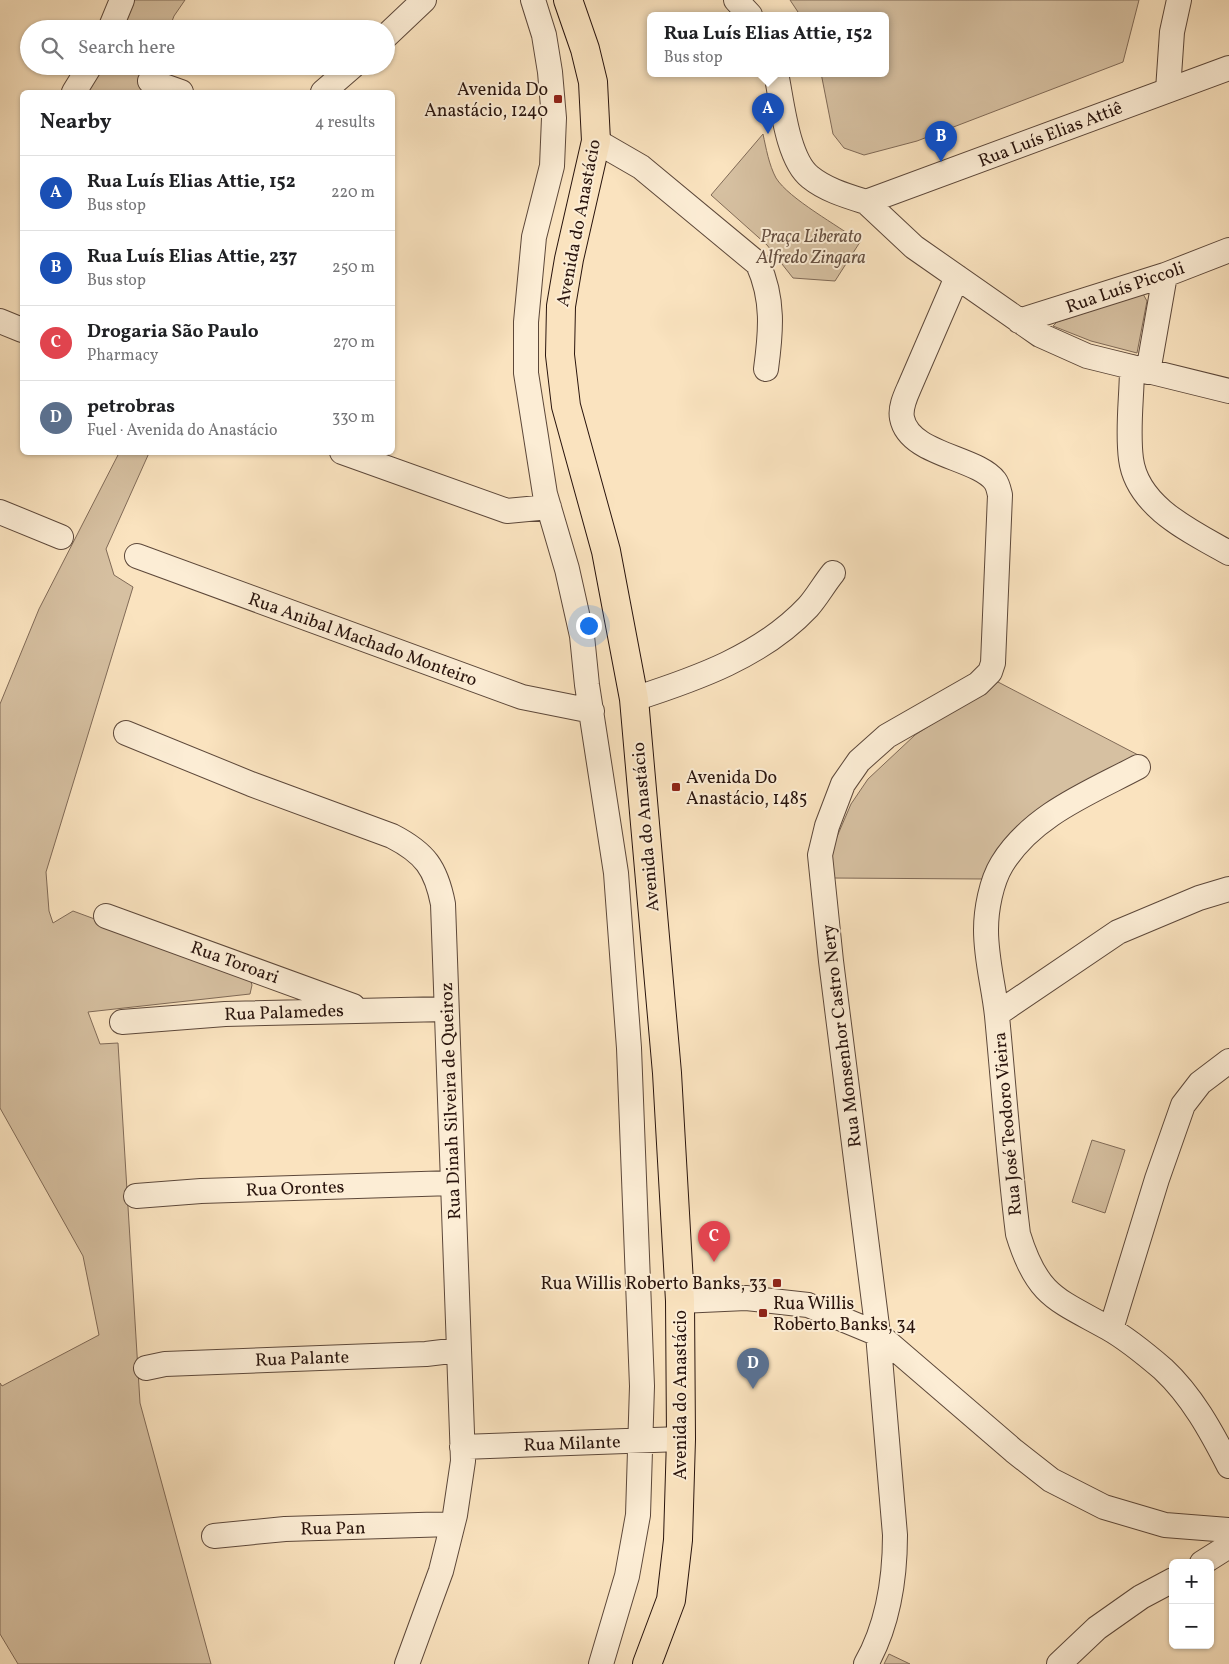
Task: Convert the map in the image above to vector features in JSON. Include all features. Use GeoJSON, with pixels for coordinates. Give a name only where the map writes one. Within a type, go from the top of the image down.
{"type":"FeatureCollection","features":[{"type":"Feature","properties":{"kind":"main road","name":"Avenida do Anastácio"},"geometry":{"type":"LineString","coordinates":[[568,0],[586,49],[593,82],[596,141],[569,260],[561,306],[560,355],[566,406],[606,551],[634,699],[666,1073],[680,1301],[681,1439],[678,1540],[671,1600],[647,1664]]}},
{"type":"Feature","properties":{"kind":"street"},"geometry":{"type":"LineString","coordinates":[[114,20],[122,0]]}},
{"type":"Feature","properties":{"kind":"street"},"geometry":{"type":"LineString","coordinates":[[395,27],[424,0]]}},
{"type":"Feature","properties":{"kind":"street","name":"Avenida do Anastácio"},"geometry":{"type":"LineString","coordinates":[[533,0],[544,35],[550,72],[554,118],[552,166],[534,237],[526,322],[526,373],[536,441],[549,508],[567,569],[582,636],[621,912],[629,1048],[642,1386],[638,1515],[627,1576],[601,1664]]}},
{"type":"Feature","properties":{"kind":"street"},"geometry":{"type":"LineString","coordinates":[[736,0],[747,12]]}},
{"type":"Feature","properties":{"kind":"street"},"geometry":{"type":"LineString","coordinates":[[1168,90],[1172,32],[1179,0]]}},
{"type":"Feature","properties":{"kind":"street","name":"Rua Luís Elias Attiê"},"geometry":{"type":"LineString","coordinates":[[866,202],[1229,68]]}},
{"type":"Feature","properties":{"kind":"street"},"geometry":{"type":"LineString","coordinates":[[75,90],[84,75]]}},
{"type":"Feature","properties":{"kind":"street"},"geometry":{"type":"LineString","coordinates":[[326,90],[343,75]]}},
{"type":"Feature","properties":{"kind":"street"},"geometry":{"type":"LineString","coordinates":[[777,77],[796,160],[809,177],[838,193],[866,202],[914,247],[1019,321],[1067,348],[1087,356],[1229,391]]}},
{"type":"Feature","properties":{"kind":"street"},"geometry":{"type":"LineString","coordinates":[[150,81],[175,90]]}},
{"type":"Feature","properties":{"kind":"street"},"geometry":{"type":"LineString","coordinates":[[596,141],[641,167],[758,264],[765,281],[770,302],[772,330],[766,369]]}},
{"type":"Feature","properties":{"kind":"street","name":"Rua Luís Piccoli"},"geometry":{"type":"LineString","coordinates":[[1019,321],[1165,275],[1229,250]]}},
{"type":"Feature","properties":{"kind":"street"},"geometry":{"type":"LineString","coordinates":[[1165,275],[1140,370],[1131,461],[1141,486],[1159,510],[1229,553]]}},
{"type":"Feature","properties":{"kind":"street","name":"Rua Monsenhor Castro Nery"},"geometry":{"type":"LineString","coordinates":[[866,1664],[874,1650],[890,1599],[895,1568],[896,1535],[878,1334],[831,961],[820,854],[827,826],[843,784],[859,761],[888,736],[978,684],[990,672],[994,654],[994,600],[1000,495],[996,482],[988,474],[927,446],[907,429],[902,417],[903,404],[909,388],[957,277]]}},
{"type":"Feature","properties":{"kind":"street"},"geometry":{"type":"LineString","coordinates":[[0,321],[20,329]]}},
{"type":"Feature","properties":{"kind":"street"},"geometry":{"type":"LineString","coordinates":[[350,455],[507,511],[549,508]]}},
{"type":"Feature","properties":{"kind":"street"},"geometry":{"type":"LineString","coordinates":[[0,512],[61,536]]}},
{"type":"Feature","properties":{"kind":"street","name":"Rua Anibal Machado Monteiro"},"geometry":{"type":"LineString","coordinates":[[137,556],[522,697],[592,711]]}},
{"type":"Feature","properties":{"kind":"street"},"geometry":{"type":"LineString","coordinates":[[634,699],[695,680],[749,653],[808,607],[833,574]]}},
{"type":"Feature","properties":{"kind":"street","name":"Rua Dinah Silveira de Queiroz"},"geometry":{"type":"LineString","coordinates":[[126,733],[251,784],[386,833],[407,844],[421,856],[438,878],[443,904],[463,1461],[452,1524],[441,1571],[407,1664]]}},
{"type":"Feature","properties":{"kind":"street","name":"Rua José Teodoro Vieira"},"geometry":{"type":"LineString","coordinates":[[1138,767],[1076,799],[1029,832],[1001,865],[990,897],[986,929],[987,960],[997,1014],[1018,1234],[1025,1258],[1036,1278],[1055,1299],[1110,1329],[1162,1369],[1182,1389],[1198,1410],[1229,1466]]}},
{"type":"Feature","properties":{"kind":"street"},"geometry":{"type":"LineString","coordinates":[[997,1014],[1118,932],[1191,901],[1229,889]]}},
{"type":"Feature","properties":{"kind":"street","name":"Rua Toroari"},"geometry":{"type":"LineString","coordinates":[[106,916],[362,1009]]}},
{"type":"Feature","properties":{"kind":"street","name":"Rua Palamedes"},"geometry":{"type":"LineString","coordinates":[[122,1022],[224,1014],[362,1009],[446,1010]]}},
{"type":"Feature","properties":{"kind":"street"},"geometry":{"type":"LineString","coordinates":[[1110,1329],[1156,1179],[1182,1105],[1200,1083],[1229,1061]]}},
{"type":"Feature","properties":{"kind":"street","name":"Rua Orontes"},"geometry":{"type":"LineString","coordinates":[[136,1196],[201,1191],[453,1183]]}},
{"type":"Feature","properties":{"kind":"street"},"geometry":{"type":"LineString","coordinates":[[680,1301],[746,1298],[808,1305],[878,1334],[1014,1451],[1051,1480],[1104,1507],[1164,1524],[1229,1530]]}},
{"type":"Feature","properties":{"kind":"street","name":"Rua Palante"},"geometry":{"type":"LineString","coordinates":[[146,1368],[165,1364],[426,1354],[459,1350]]}},
{"type":"Feature","properties":{"kind":"street","name":"Rua Milante"},"geometry":{"type":"LineString","coordinates":[[462,1447],[681,1439]]}},
{"type":"Feature","properties":{"kind":"street","name":"Rua Pan"},"geometry":{"type":"LineString","coordinates":[[214,1536],[285,1530],[452,1524]]}},
{"type":"Feature","properties":{"kind":"street"},"geometry":{"type":"LineString","coordinates":[[1208,1559],[1229,1546]]}},
{"type":"Feature","properties":{"kind":"street"},"geometry":{"type":"LineString","coordinates":[[1059,1664],[1097,1628],[1141,1598],[1169,1582]]}},
{"type":"Feature","properties":{"kind":"green space"},"geometry":{"type":"Polygon","coordinates":[[[132,0],[185,0],[172,20],[125,20],[132,0]]]}},
{"type":"Feature","properties":{"kind":"green space"},"geometry":{"type":"Polygon","coordinates":[[[790,0],[1139,0],[1123,62],[917,141],[864,155],[844,148],[833,134],[822,77],[889,77],[889,12],[798,12],[790,0]]]}},
{"type":"Feature","properties":{"kind":"green space"},"geometry":{"type":"Polygon","coordinates":[[[96,75],[157,75],[161,90],[85,90],[96,75]]]}},
{"type":"Feature","properties":{"kind":"green space","name":"Praça Liberato Alfredo Zingara"},"geometry":{"type":"Polygon","coordinates":[[[763,134],[771,168],[782,186],[803,203],[860,242],[835,281],[793,278],[767,245],[711,195],[763,134]]]}},
{"type":"Feature","properties":{"kind":"green space"},"geometry":{"type":"Polygon","coordinates":[[[1143,294],[1147,301],[1137,353],[1091,341],[1053,326],[1057,322],[1143,294]]]}},
{"type":"Feature","properties":{"kind":"green space"},"geometry":{"type":"Polygon","coordinates":[[[118,455],[148,455],[106,549],[114,575],[133,587],[46,872],[49,911],[53,923],[73,911],[249,976],[252,985],[250,994],[88,1012],[100,1044],[118,1043],[140,1403],[211,1664],[18,1664],[0,1634],[0,1383],[2,1386],[99,1335],[83,1256],[0,1108],[0,704],[39,609],[118,455]]]}},
{"type":"Feature","properties":{"kind":"green space"},"geometry":{"type":"Polygon","coordinates":[[[998,682],[1142,757],[983,879],[831,878],[833,846],[851,804],[868,779],[915,735],[998,682]]]}},
{"type":"Feature","properties":{"kind":"green space"},"geometry":{"type":"Polygon","coordinates":[[[1092,1140],[1125,1150],[1105,1213],[1072,1202],[1092,1140]]]}},
{"type":"Feature","properties":{"kind":"green space"},"geometry":{"type":"Polygon","coordinates":[[[889,1654],[910,1664],[884,1664],[889,1654]]]}},
{"type":"Feature","properties":{"kind":"place","name":"Avenida Do Anastácio, 1240"},"geometry":{"type":"Point","coordinates":[558,99]}},
{"type":"Feature","properties":{"kind":"place","name":"Rua Luís Elias Attie, 152"},"geometry":{"type":"Point","coordinates":[768,134]}},
{"type":"Feature","properties":{"kind":"place","name":"Rua Luís Elias Attie, 237"},"geometry":{"type":"Point","coordinates":[941,162]}},
{"type":"Feature","properties":{"kind":"place","name":"Avenida Do Anastácio, 1485"},"geometry":{"type":"Point","coordinates":[676,787]}},
{"type":"Feature","properties":{"kind":"place","name":"Drogaria São Paulo"},"geometry":{"type":"Point","coordinates":[714,1262]}},
{"type":"Feature","properties":{"kind":"place","name":"Rua Willis Roberto Banks, 33"},"geometry":{"type":"Point","coordinates":[777,1283]}},
{"type":"Feature","properties":{"kind":"place","name":"Rua Willis Roberto Banks, 34"},"geometry":{"type":"Point","coordinates":[763,1313]}},
{"type":"Feature","properties":{"kind":"place","name":"petrobras"},"geometry":{"type":"Point","coordinates":[753,1389]}}]}
